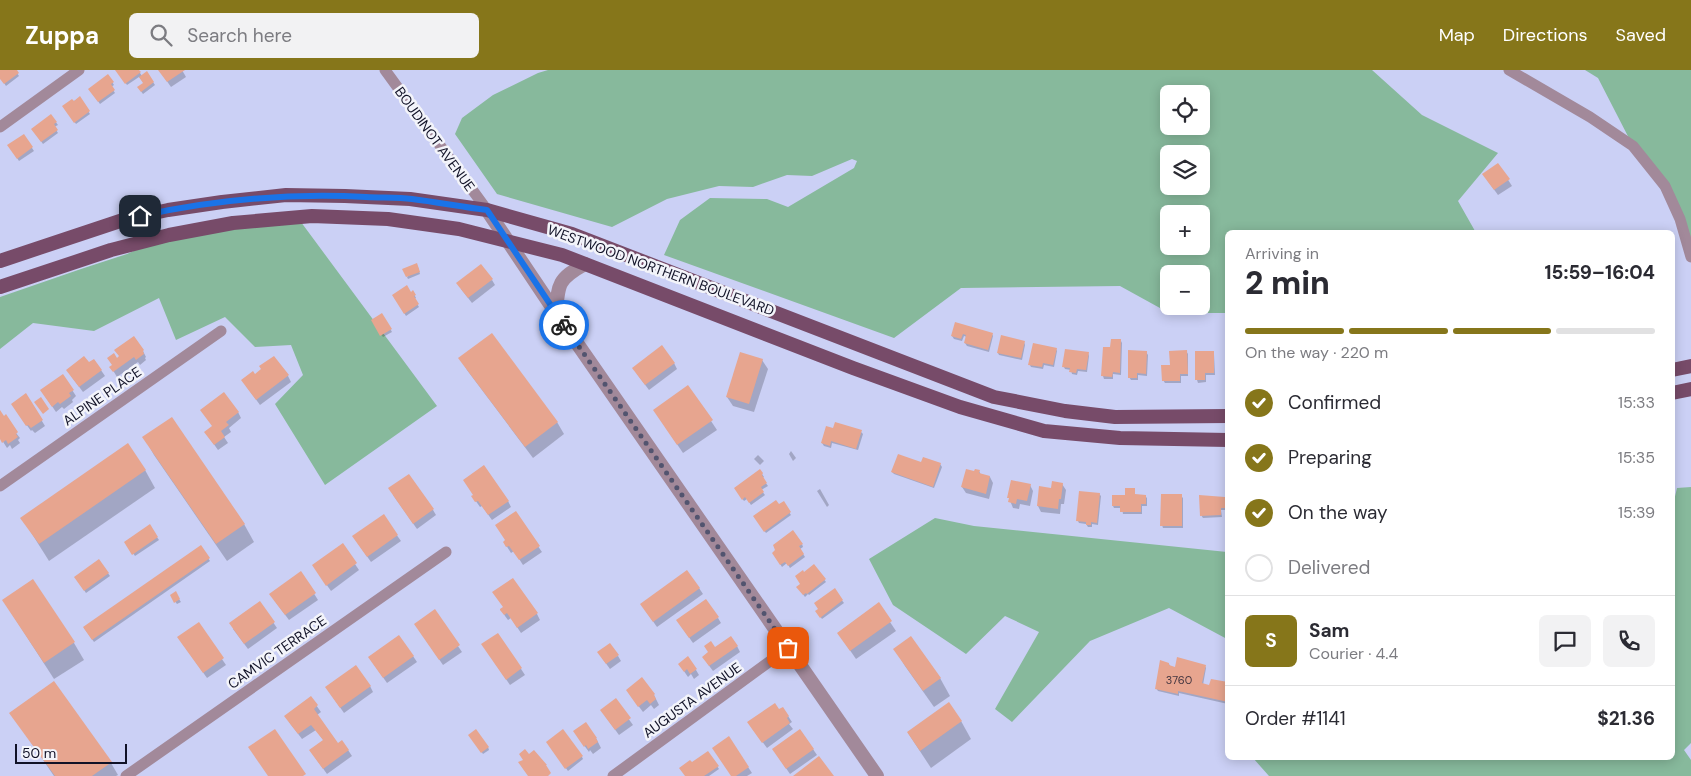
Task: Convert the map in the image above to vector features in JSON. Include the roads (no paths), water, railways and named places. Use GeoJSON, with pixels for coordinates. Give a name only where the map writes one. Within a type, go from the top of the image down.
{"type":"FeatureCollection","features":[{"type":"Feature","properties":{"kind":"main road","name":"WESTWOOD NORTHERN BOULEVARD"},"geometry":{"type":"LineString","coordinates":[[0,261],[126,219],[168,210],[222,202],[286,196],[410,199],[487,210],[572,234],[994,397],[1065,411],[1115,417],[1225,416]]}},
{"type":"Feature","properties":{"kind":"main road","name":"WESTWOOD NORTHERN BOULEVARD"},"geometry":{"type":"LineString","coordinates":[[0,286],[110,250],[169,235],[233,223],[312,216],[388,220],[459,229],[562,255],[853,368],[960,407],[1044,431],[1120,438],[1225,440]]}},
{"type":"Feature","properties":{"kind":"main road"},"geometry":{"type":"LineString","coordinates":[[853,368],[862,346]]}},
{"type":"Feature","properties":{"kind":"main road"},"geometry":{"type":"LineString","coordinates":[[1675,369],[1691,366]]}},
{"type":"Feature","properties":{"kind":"main road"},"geometry":{"type":"LineString","coordinates":[[1675,392],[1691,389]]}},
{"type":"Feature","properties":{"kind":"street"},"geometry":{"type":"LineString","coordinates":[[0,127],[79,70]]}},
{"type":"Feature","properties":{"kind":"street","name":"BOUDINOT AVENUE"},"geometry":{"type":"LineString","coordinates":[[384,70],[487,210],[556,313],[877,776]]}},
{"type":"Feature","properties":{"kind":"street"},"geometry":{"type":"LineString","coordinates":[[1509,70],[1633,146],[1665,186],[1680,219],[1691,257]]}},
{"type":"Feature","properties":{"kind":"street"},"geometry":{"type":"LineString","coordinates":[[556,313],[560,284],[566,276],[585,264]]}},
{"type":"Feature","properties":{"kind":"street","name":"ALPINE PLACE"},"geometry":{"type":"LineString","coordinates":[[0,486],[221,331]]}},
{"type":"Feature","properties":{"kind":"street","name":"CAMVIC TERRACE"},"geometry":{"type":"LineString","coordinates":[[126,776],[446,552]]}},
{"type":"Feature","properties":{"kind":"street","name":"AUGUSTA AVENUE"},"geometry":{"type":"LineString","coordinates":[[613,776],[788,648]]}}]}
